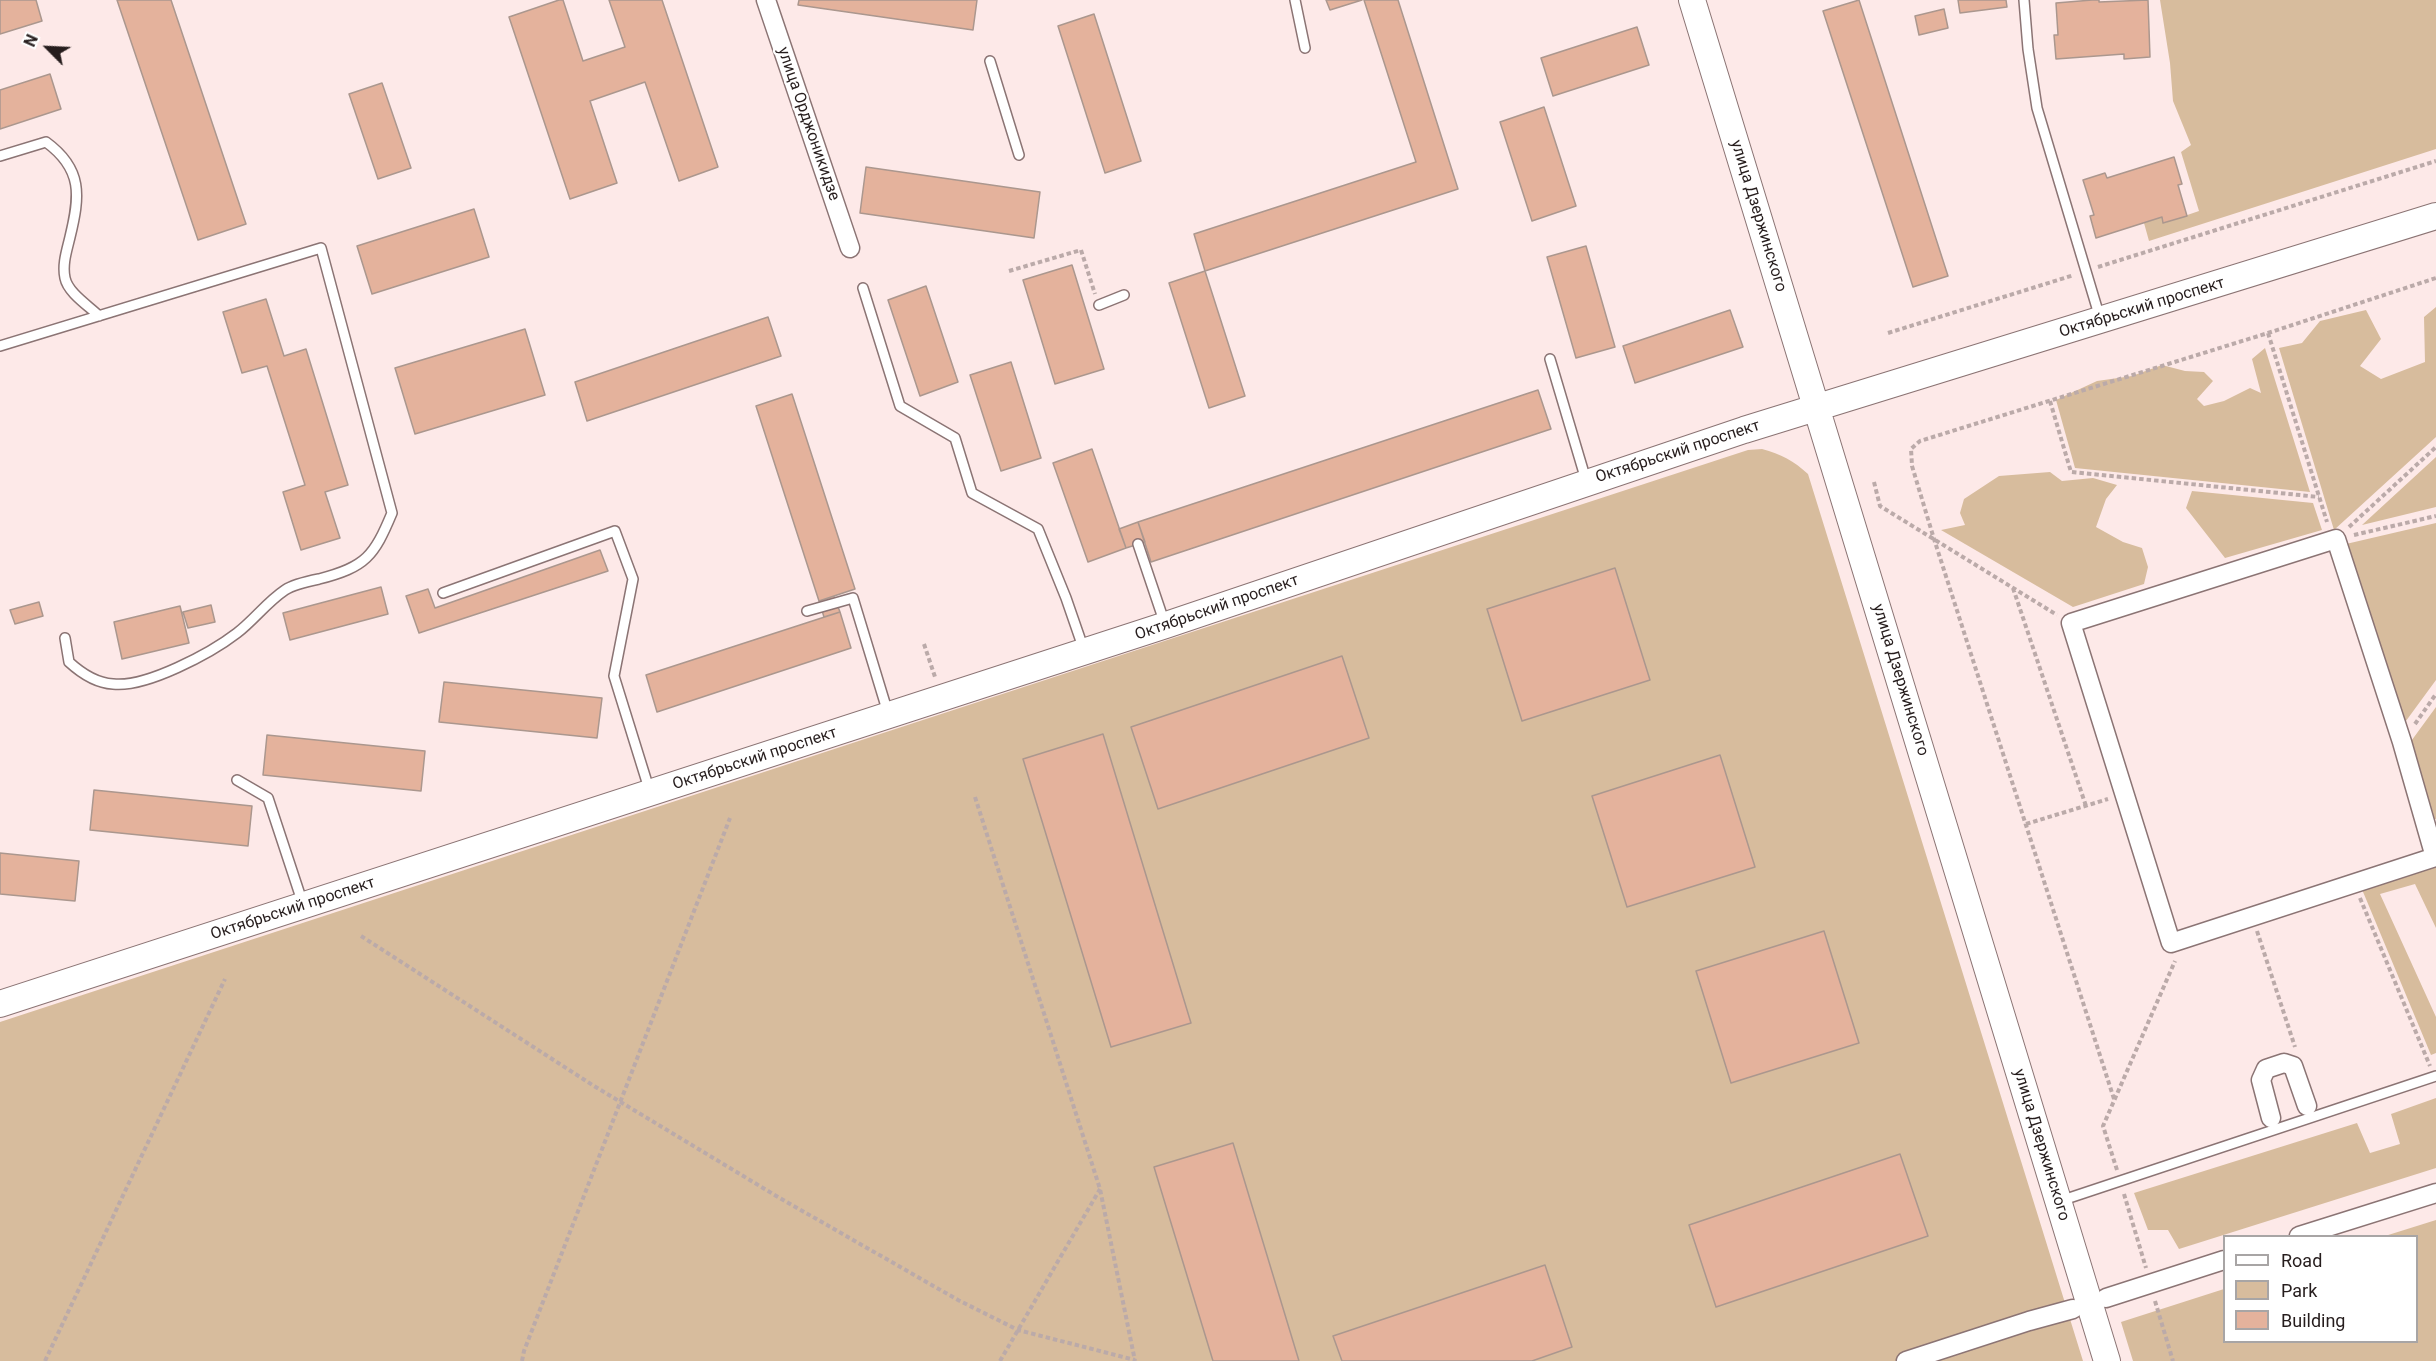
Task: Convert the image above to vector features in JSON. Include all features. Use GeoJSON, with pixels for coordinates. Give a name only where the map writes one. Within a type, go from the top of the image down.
{"type":"FeatureCollection","features":[{"type":"Feature","properties":{"kind":"street","name":"улица Орджоникидзе"},"geometry":{"type":"LineString","coordinates":[[766,0],[850,248]]}},
{"type":"Feature","properties":{"kind":"street","name":"улица Дзержинского"},"geometry":{"type":"LineString","coordinates":[[1692,0],[2107,1361]]}},
{"type":"Feature","properties":{"kind":"street","name":"Октябрьский проспект"},"geometry":{"type":"LineString","coordinates":[[0,1004],[1166,626],[1587,482],[1816,407],[2436,216]]}},
{"type":"Feature","properties":{"kind":"street"},"geometry":{"type":"LineString","coordinates":[[2334,540],[2402,742],[2435,857],[2170,943],[2070,623],[2334,540]]}},
{"type":"Feature","properties":{"kind":"street"},"geometry":{"type":"LineString","coordinates":[[2271,1119],[2261,1080],[2266,1069],[2284,1063],[2293,1066],[2307,1106]]}},
{"type":"Feature","properties":{"kind":"street"},"geometry":{"type":"LineString","coordinates":[[2302,1235],[2436,1193]]}},
{"type":"Feature","properties":{"kind":"street"},"geometry":{"type":"LineString","coordinates":[[2106,1298],[2223,1260]]}},
{"type":"Feature","properties":{"kind":"street"},"geometry":{"type":"LineString","coordinates":[[1906,1361],[2073,1309]]}},
{"type":"Feature","properties":{"kind":"lane"},"geometry":{"type":"LineString","coordinates":[[1295,0],[1305,48]]}},
{"type":"Feature","properties":{"kind":"lane"},"geometry":{"type":"LineString","coordinates":[[2024,0],[2028,49],[2037,108],[2101,320]]}},
{"type":"Feature","properties":{"kind":"lane"},"geometry":{"type":"LineString","coordinates":[[990,61],[1019,155]]}},
{"type":"Feature","properties":{"kind":"lane"},"geometry":{"type":"LineString","coordinates":[[0,156],[46,142],[61,153],[70,164],[76,181],[76,203],[65,258],[65,280],[74,293],[99,316]]}},
{"type":"Feature","properties":{"kind":"lane"},"geometry":{"type":"LineString","coordinates":[[0,346],[321,248],[392,513],[380,541],[367,559],[344,572],[286,589],[238,632],[204,656],[146,680],[113,685],[85,676],[69,662],[64,638]]}},
{"type":"Feature","properties":{"kind":"lane"},"geometry":{"type":"LineString","coordinates":[[863,288],[900,405],[955,438],[972,494],[1038,529],[1066,598],[1084,652]]}},
{"type":"Feature","properties":{"kind":"lane"},"geometry":{"type":"LineString","coordinates":[[1099,304],[1124,296]]}},
{"type":"Feature","properties":{"kind":"lane"},"geometry":{"type":"LineString","coordinates":[[1550,359],[1587,482]]}},
{"type":"Feature","properties":{"kind":"lane"},"geometry":{"type":"LineString","coordinates":[[443,593],[615,531],[633,579],[614,676],[650,793]]}},
{"type":"Feature","properties":{"kind":"lane"},"geometry":{"type":"LineString","coordinates":[[1138,544],[1166,626]]}},
{"type":"Feature","properties":{"kind":"lane"},"geometry":{"type":"LineString","coordinates":[[807,611],[853,598],[889,715]]}},
{"type":"Feature","properties":{"kind":"lane"},"geometry":{"type":"LineString","coordinates":[[237,780],[268,798],[304,905]]}},
{"type":"Feature","properties":{"kind":"lane"},"geometry":{"type":"LineString","coordinates":[[2058,1202],[2436,1076]]}},
{"type":"Feature","properties":{"kind":"path"},"geometry":{"type":"LineString","coordinates":[[1888,333],[2436,161]]}},
{"type":"Feature","properties":{"kind":"path"},"geometry":{"type":"LineString","coordinates":[[1009,271],[1081,250],[1099,304]]}},
{"type":"Feature","properties":{"kind":"path"},"geometry":{"type":"LineString","coordinates":[[2114,1099],[1934,539],[1912,466],[1911,449],[1920,441],[2268,333],[2436,278]]}},
{"type":"Feature","properties":{"kind":"path"},"geometry":{"type":"LineString","coordinates":[[2268,333],[2334,540]]}},
{"type":"Feature","properties":{"kind":"path"},"geometry":{"type":"LineString","coordinates":[[2050,401],[2071,472],[2319,497]]}},
{"type":"Feature","properties":{"kind":"path"},"geometry":{"type":"LineString","coordinates":[[2334,540],[2436,447]]}},
{"type":"Feature","properties":{"kind":"path"},"geometry":{"type":"LineString","coordinates":[[1874,482],[1880,507],[2070,623]]}},
{"type":"Feature","properties":{"kind":"path"},"geometry":{"type":"LineString","coordinates":[[2334,540],[2436,516]]}},
{"type":"Feature","properties":{"kind":"path"},"geometry":{"type":"LineString","coordinates":[[2012,587],[2086,806]]}},
{"type":"Feature","properties":{"kind":"path"},"geometry":{"type":"LineString","coordinates":[[924,644],[942,698]]}},
{"type":"Feature","properties":{"kind":"path"},"geometry":{"type":"LineString","coordinates":[[2402,742],[2436,694]]}},
{"type":"Feature","properties":{"kind":"path"},"geometry":{"type":"LineString","coordinates":[[2026,824],[2125,795]]}},
{"type":"Feature","properties":{"kind":"path"},"geometry":{"type":"LineString","coordinates":[[361,936],[620,1102],[778,1197],[958,1300],[1018,1330],[1135,1361],[1100,1189],[975,797]]}},
{"type":"Feature","properties":{"kind":"path"},"geometry":{"type":"LineString","coordinates":[[522,1361],[730,818]]}},
{"type":"Feature","properties":{"kind":"path"},"geometry":{"type":"LineString","coordinates":[[2354,884],[2431,1067]]}},
{"type":"Feature","properties":{"kind":"path"},"geometry":{"type":"LineString","coordinates":[[2253,916],[2298,1053]]}},
{"type":"Feature","properties":{"kind":"path"},"geometry":{"type":"LineString","coordinates":[[2170,943],[2175,961],[2103,1126],[2173,1361]]}},
{"type":"Feature","properties":{"kind":"path"},"geometry":{"type":"LineString","coordinates":[[45,1361],[225,979]]}},
{"type":"Feature","properties":{"kind":"path"},"geometry":{"type":"LineString","coordinates":[[1000,1361],[1100,1189]]}},
{"type":"Feature","properties":{"kind":"green space"},"geometry":{"type":"Polygon","coordinates":[[[2160,0],[2436,0],[2436,149],[2149,241],[2144,223],[2162,217],[2164,223],[2199,211],[2181,152],[2191,145],[2173,101],[2170,63],[2160,0]]]}},
{"type":"Feature","properties":{"kind":"green space"},"geometry":{"type":"Polygon","coordinates":[[[2436,307],[2436,437],[2334,530],[2279,348],[2302,343],[2320,321],[2366,310],[2381,339],[2360,366],[2381,379],[2425,362],[2424,317],[2436,307]]]}},
{"type":"Feature","properties":{"kind":"green space"},"geometry":{"type":"Polygon","coordinates":[[[2265,348],[2310,492],[2075,468],[2056,400],[2097,381],[2132,376],[2162,365],[2185,371],[2204,372],[2213,381],[2197,399],[2204,406],[2224,401],[2250,388],[2261,393],[2252,359],[2265,348]]]}},
{"type":"Feature","properties":{"kind":"green space"},"geometry":{"type":"Polygon","coordinates":[[[1762,449],[1787,458],[1808,474],[2083,1361],[0,1361],[0,1022],[1748,450],[1762,449]]]}},
{"type":"Feature","properties":{"kind":"green space"},"geometry":{"type":"Polygon","coordinates":[[[2436,457],[2436,507],[2362,525],[2436,457]]]}},
{"type":"Feature","properties":{"kind":"green space"},"geometry":{"type":"Polygon","coordinates":[[[2050,472],[2062,481],[2093,478],[2117,485],[2106,499],[2096,527],[2123,542],[2142,548],[2148,567],[2144,584],[2073,607],[1941,530],[1965,525],[1960,513],[1964,499],[1999,476],[2050,472]]]}},
{"type":"Feature","properties":{"kind":"green space"},"geometry":{"type":"Polygon","coordinates":[[[2192,491],[2313,503],[2322,530],[2225,558],[2186,508],[2192,491]]]}},
{"type":"Feature","properties":{"kind":"green space"},"geometry":{"type":"Polygon","coordinates":[[[2436,523],[2436,680],[2403,725],[2346,544],[2436,523]]]}},
{"type":"Feature","properties":{"kind":"green space"},"geometry":{"type":"Polygon","coordinates":[[[2436,707],[2436,819],[2431,821],[2409,744],[2436,707]]]}},
{"type":"Feature","properties":{"kind":"green space"},"geometry":{"type":"Polygon","coordinates":[[[2433,862],[2436,868],[2436,928],[2415,884],[2380,894],[2436,1017],[2436,1053],[2431,1055],[2361,887],[2433,862]]]}},
{"type":"Feature","properties":{"kind":"green space"},"geometry":{"type":"Polygon","coordinates":[[[2436,1098],[2436,1168],[2179,1249],[2168,1230],[2148,1230],[2134,1193],[2357,1123],[2370,1153],[2400,1144],[2391,1114],[2436,1098]]]}},
{"type":"Feature","properties":{"kind":"green space"},"geometry":{"type":"Polygon","coordinates":[[[2436,1220],[2436,1361],[2133,1361],[2121,1322],[2223,1289],[2223,1343],[2418,1343],[2418,1235],[2388,1235],[2436,1220]]]}},
{"type":"Feature","properties":{"kind":"building"},"geometry":{"type":"Polygon","coordinates":[[[0,0],[36,0],[42,21],[0,34],[0,0]]]}},
{"type":"Feature","properties":{"kind":"building"},"geometry":{"type":"Polygon","coordinates":[[[117,0],[171,0],[246,224],[198,240],[117,0]]]}},
{"type":"Feature","properties":{"kind":"building"},"geometry":{"type":"Polygon","coordinates":[[[563,0],[583,61],[625,47],[609,0],[662,0],[718,167],[679,181],[645,82],[590,101],[617,183],[570,199],[509,17],[563,0]]]}},
{"type":"Feature","properties":{"kind":"building"},"geometry":{"type":"Polygon","coordinates":[[[799,0],[977,0],[973,30],[798,5],[799,0]]]}},
{"type":"Feature","properties":{"kind":"building"},"geometry":{"type":"Polygon","coordinates":[[[1326,0],[1362,0],[1330,10],[1326,0]]]}},
{"type":"Feature","properties":{"kind":"building"},"geometry":{"type":"Polygon","coordinates":[[[1364,0],[1398,0],[1458,189],[1205,271],[1194,234],[1416,162],[1364,0]]]}},
{"type":"Feature","properties":{"kind":"building"},"geometry":{"type":"Polygon","coordinates":[[[1859,0],[1948,276],[1913,287],[1823,11],[1859,0]]]}},
{"type":"Feature","properties":{"kind":"building"},"geometry":{"type":"Polygon","coordinates":[[[1958,0],[2006,0],[2007,7],[1960,13],[1958,0]]]}},
{"type":"Feature","properties":{"kind":"building"},"geometry":{"type":"Polygon","coordinates":[[[2099,0],[2099,2],[2148,0],[2150,57],[2124,59],[2124,54],[2056,59],[2054,35],[2058,35],[2056,3],[2099,0]]]}},
{"type":"Feature","properties":{"kind":"building"},"geometry":{"type":"Polygon","coordinates":[[[1944,9],[1948,28],[1919,35],[1915,16],[1944,9]]]}},
{"type":"Feature","properties":{"kind":"building"},"geometry":{"type":"Polygon","coordinates":[[[1094,14],[1141,161],[1105,173],[1058,26],[1094,14]]]}},
{"type":"Feature","properties":{"kind":"building"},"geometry":{"type":"Polygon","coordinates":[[[1637,27],[1649,65],[1553,96],[1541,58],[1637,27]]]}},
{"type":"Feature","properties":{"kind":"building"},"geometry":{"type":"Polygon","coordinates":[[[50,74],[61,109],[0,129],[0,90],[50,74]]]}},
{"type":"Feature","properties":{"kind":"building"},"geometry":{"type":"Polygon","coordinates":[[[382,83],[411,168],[378,179],[349,94],[382,83]]]}},
{"type":"Feature","properties":{"kind":"building"},"geometry":{"type":"Polygon","coordinates":[[[1544,107],[1576,206],[1532,221],[1500,122],[1544,107]]]}},
{"type":"Feature","properties":{"kind":"building"},"geometry":{"type":"Polygon","coordinates":[[[2174,157],[2182,184],[2178,185],[2187,216],[2163,223],[2162,217],[2096,238],[2090,216],[2094,215],[2083,180],[2105,173],[2107,178],[2174,157]]]}},
{"type":"Feature","properties":{"kind":"building"},"geometry":{"type":"Polygon","coordinates":[[[866,167],[1040,192],[1034,238],[860,213],[866,167]]]}},
{"type":"Feature","properties":{"kind":"building"},"geometry":{"type":"Polygon","coordinates":[[[474,209],[489,257],[372,294],[357,246],[474,209]]]}},
{"type":"Feature","properties":{"kind":"building"},"geometry":{"type":"Polygon","coordinates":[[[1586,246],[1615,347],[1576,358],[1547,257],[1586,246]]]}},
{"type":"Feature","properties":{"kind":"building"},"geometry":{"type":"Polygon","coordinates":[[[1072,265],[1104,369],[1055,384],[1023,280],[1072,265]]]}},
{"type":"Feature","properties":{"kind":"building"},"geometry":{"type":"Polygon","coordinates":[[[1205,271],[1245,396],[1209,408],[1169,283],[1205,271]]]}},
{"type":"Feature","properties":{"kind":"building"},"geometry":{"type":"Polygon","coordinates":[[[926,286],[958,382],[920,396],[888,300],[926,286]]]}},
{"type":"Feature","properties":{"kind":"building"},"geometry":{"type":"Polygon","coordinates":[[[266,299],[284,356],[306,349],[348,485],[325,492],[340,538],[301,550],[283,492],[305,485],[267,366],[242,373],[223,312],[266,299]]]}},
{"type":"Feature","properties":{"kind":"building"},"geometry":{"type":"Polygon","coordinates":[[[1730,310],[1743,347],[1635,383],[1623,346],[1730,310]]]}},
{"type":"Feature","properties":{"kind":"building"},"geometry":{"type":"Polygon","coordinates":[[[768,317],[781,356],[587,421],[575,382],[768,317]]]}},
{"type":"Feature","properties":{"kind":"building"},"geometry":{"type":"Polygon","coordinates":[[[525,329],[545,395],[415,434],[395,368],[525,329]]]}},
{"type":"Feature","properties":{"kind":"building"},"geometry":{"type":"Polygon","coordinates":[[[1011,362],[1041,458],[1001,471],[970,375],[1011,362]]]}},
{"type":"Feature","properties":{"kind":"building"},"geometry":{"type":"Polygon","coordinates":[[[1538,390],[1551,429],[1151,562],[1138,522],[1538,390]]]}},
{"type":"Feature","properties":{"kind":"building"},"geometry":{"type":"Polygon","coordinates":[[[792,394],[855,589],[819,601],[756,406],[792,394]]]}},
{"type":"Feature","properties":{"kind":"building"},"geometry":{"type":"Polygon","coordinates":[[[1092,449],[1126,548],[1088,562],[1053,463],[1092,449]]]}},
{"type":"Feature","properties":{"kind":"building"},"geometry":{"type":"Polygon","coordinates":[[[1138,522],[1145,542],[1126,548],[1119,529],[1138,522]]]}},
{"type":"Feature","properties":{"kind":"building"},"geometry":{"type":"Polygon","coordinates":[[[600,550],[608,571],[419,633],[406,596],[428,589],[435,608],[600,550]]]}},
{"type":"Feature","properties":{"kind":"building"},"geometry":{"type":"Polygon","coordinates":[[[1615,568],[1650,680],[1522,721],[1487,609],[1615,568]]]}},
{"type":"Feature","properties":{"kind":"building"},"geometry":{"type":"Polygon","coordinates":[[[381,587],[388,614],[290,640],[283,613],[381,587]]]}},
{"type":"Feature","properties":{"kind":"building"},"geometry":{"type":"Polygon","coordinates":[[[834,596],[840,612],[824,617],[819,601],[834,596]]]}},
{"type":"Feature","properties":{"kind":"building"},"geometry":{"type":"Polygon","coordinates":[[[39,602],[43,616],[15,624],[10,610],[39,602]]]}},
{"type":"Feature","properties":{"kind":"building"},"geometry":{"type":"Polygon","coordinates":[[[211,605],[215,622],[188,628],[183,612],[211,605]]]}},
{"type":"Feature","properties":{"kind":"building"},"geometry":{"type":"Polygon","coordinates":[[[180,606],[189,643],[122,659],[114,622],[180,606]]]}},
{"type":"Feature","properties":{"kind":"building"},"geometry":{"type":"Polygon","coordinates":[[[840,612],[851,648],[657,712],[646,675],[840,612]]]}},
{"type":"Feature","properties":{"kind":"building"},"geometry":{"type":"Polygon","coordinates":[[[1342,656],[1369,738],[1158,809],[1131,727],[1342,656]]]}},
{"type":"Feature","properties":{"kind":"building"},"geometry":{"type":"Polygon","coordinates":[[[444,682],[602,698],[597,738],[439,722],[444,682]]]}},
{"type":"Feature","properties":{"kind":"building"},"geometry":{"type":"Polygon","coordinates":[[[1103,734],[1191,1023],[1111,1047],[1023,759],[1103,734]]]}},
{"type":"Feature","properties":{"kind":"building"},"geometry":{"type":"Polygon","coordinates":[[[267,735],[425,751],[421,791],[263,775],[267,735]]]}},
{"type":"Feature","properties":{"kind":"building"},"geometry":{"type":"Polygon","coordinates":[[[1720,755],[1755,867],[1627,907],[1592,796],[1720,755]]]}},
{"type":"Feature","properties":{"kind":"building"},"geometry":{"type":"Polygon","coordinates":[[[94,790],[252,806],[248,846],[90,830],[94,790]]]}},
{"type":"Feature","properties":{"kind":"building"},"geometry":{"type":"Polygon","coordinates":[[[0,853],[79,861],[75,901],[0,894],[0,853]]]}},
{"type":"Feature","properties":{"kind":"building"},"geometry":{"type":"Polygon","coordinates":[[[1824,931],[1859,1043],[1731,1083],[1696,971],[1824,931]]]}},
{"type":"Feature","properties":{"kind":"building"},"geometry":{"type":"Polygon","coordinates":[[[1233,1143],[1299,1361],[1213,1361],[1154,1167],[1233,1143]]]}},
{"type":"Feature","properties":{"kind":"building"},"geometry":{"type":"Polygon","coordinates":[[[1900,1154],[1928,1236],[1716,1307],[1689,1225],[1900,1154]]]}},
{"type":"Feature","properties":{"kind":"building"},"geometry":{"type":"Polygon","coordinates":[[[1545,1265],[1572,1347],[1532,1361],[1342,1361],[1333,1336],[1545,1265]]]}}]}
